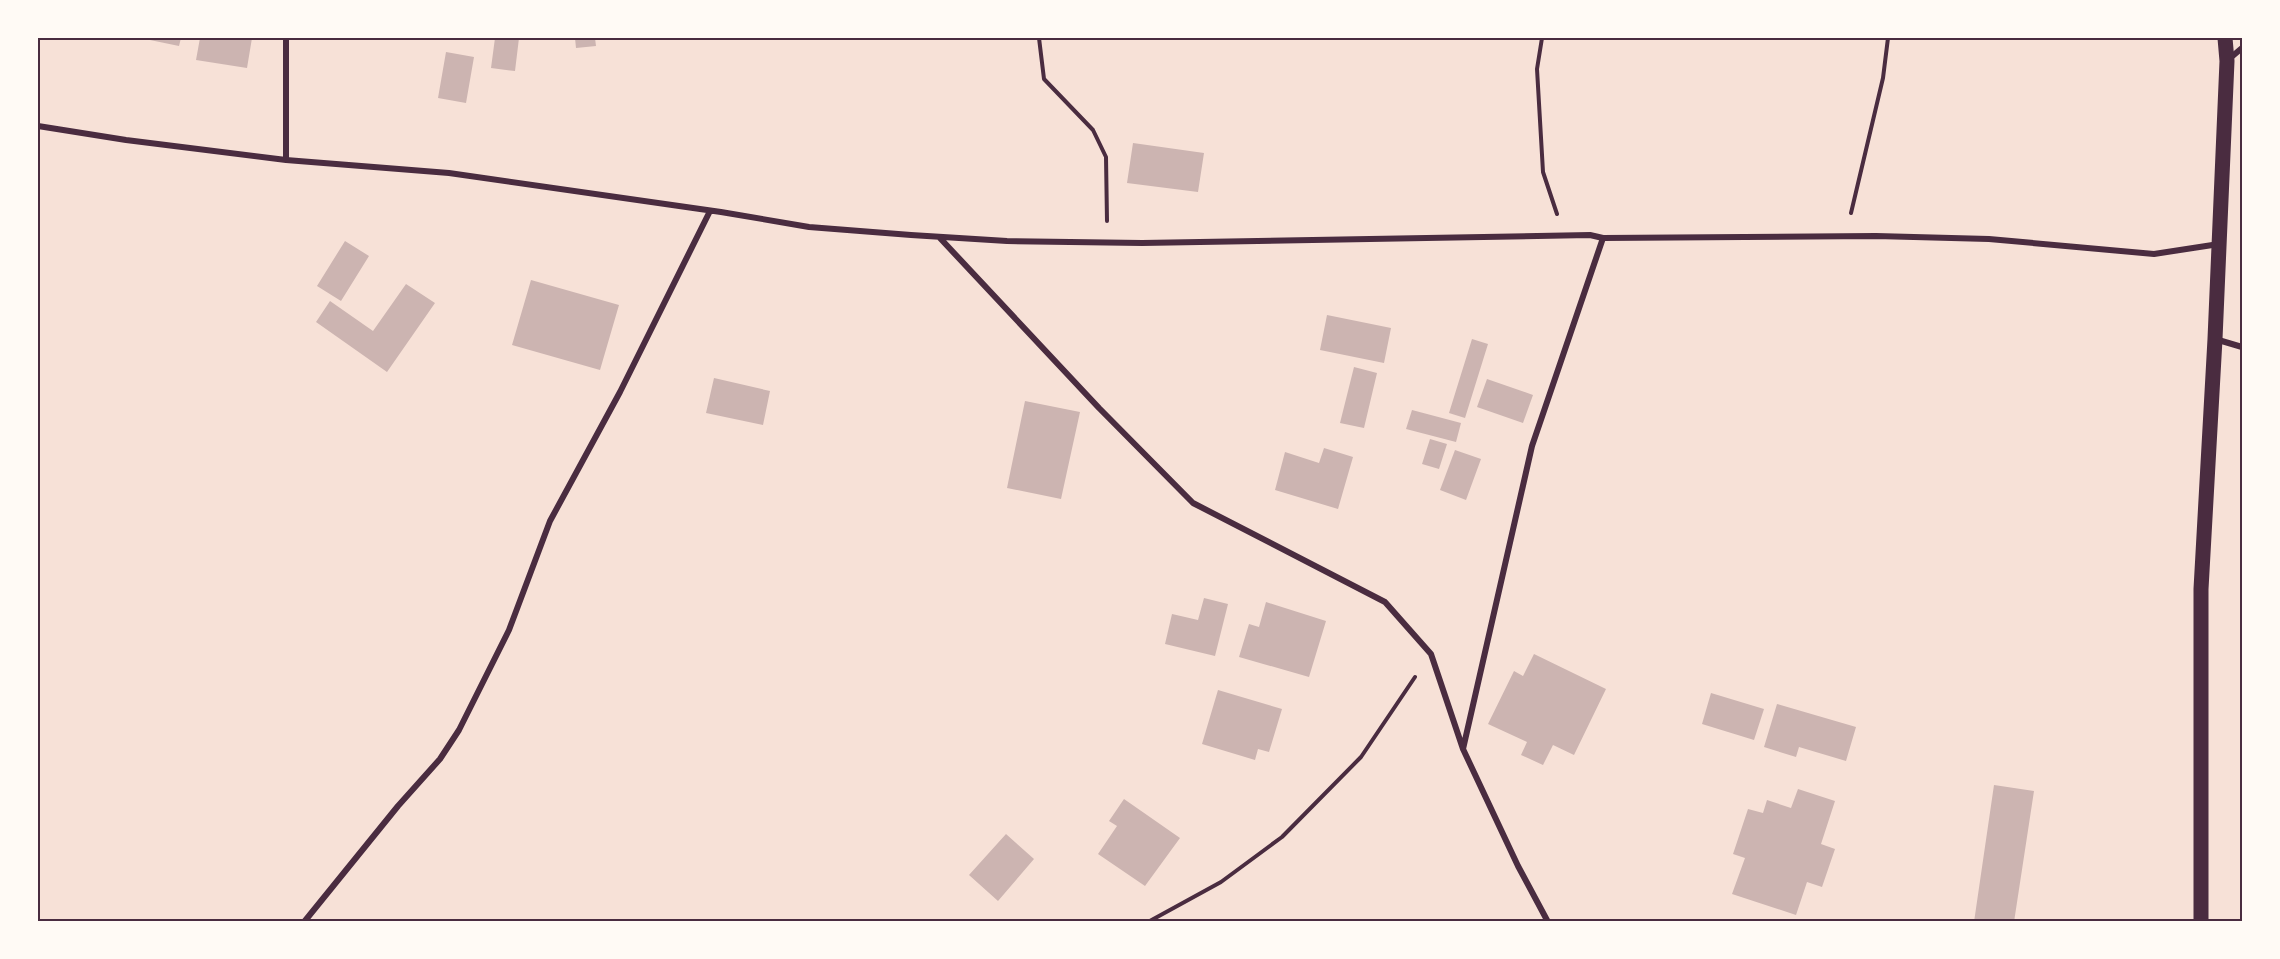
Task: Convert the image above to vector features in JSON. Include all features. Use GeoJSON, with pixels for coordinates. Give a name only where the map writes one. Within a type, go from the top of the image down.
{"type":"FeatureCollection","features":[{"type":"Feature","properties":{"kind":"main road"},"geometry":{"type":"LineString","coordinates":[[2201,921],[2201,589],[2215,339],[2227,61],[2225,38]]}},
{"type":"Feature","properties":{"kind":"street"},"geometry":{"type":"LineString","coordinates":[[286,38],[286,160]]}},
{"type":"Feature","properties":{"kind":"street"},"geometry":{"type":"LineString","coordinates":[[2227,61],[2242,48]]}},
{"type":"Feature","properties":{"kind":"street"},"geometry":{"type":"LineString","coordinates":[[38,126],[126,140],[286,160],[449,173],[809,227],[1007,241],[1107,243],[1564,235],[1590,235],[1603,238],[1846,236],[1989,239],[2154,254],[2219,244]]}},
{"type":"Feature","properties":{"kind":"street"},"geometry":{"type":"LineString","coordinates":[[304,921],[391,814],[440,759],[459,730],[509,630],[550,521],[620,392],[710,211]]}},
{"type":"Feature","properties":{"kind":"street"},"geometry":{"type":"LineString","coordinates":[[939,237],[1099,408],[1192,503],[1385,602],[1431,654],[1463,749],[1518,866],[1548,921]]}},
{"type":"Feature","properties":{"kind":"street"},"geometry":{"type":"LineString","coordinates":[[1463,749],[1532,446],[1603,238]]}},
{"type":"Feature","properties":{"kind":"street"},"geometry":{"type":"LineString","coordinates":[[2215,339],[2242,347]]}},
{"type":"Feature","properties":{"kind":"path"},"geometry":{"type":"LineString","coordinates":[[1039,38],[1044,79],[1093,130],[1106,157],[1107,243]]}},
{"type":"Feature","properties":{"kind":"path"},"geometry":{"type":"LineString","coordinates":[[1542,38],[1537,69],[1543,172],[1564,235]]}},
{"type":"Feature","properties":{"kind":"path"},"geometry":{"type":"LineString","coordinates":[[1846,236],[1883,78],[1888,38]]}},
{"type":"Feature","properties":{"kind":"path"},"geometry":{"type":"LineString","coordinates":[[1148,921],[1221,882],[1282,837],[1361,757],[1431,654]]}},
{"type":"Feature","properties":{"kind":"building"},"geometry":{"type":"Polygon","coordinates":[[[150,38],[181,38],[179,46],[150,40],[150,38]]]}},
{"type":"Feature","properties":{"kind":"building"},"geometry":{"type":"Polygon","coordinates":[[[200,38],[252,38],[247,68],[196,60],[200,38]]]}},
{"type":"Feature","properties":{"kind":"building"},"geometry":{"type":"Polygon","coordinates":[[[495,38],[519,38],[515,71],[491,68],[495,38]]]}},
{"type":"Feature","properties":{"kind":"building"},"geometry":{"type":"Polygon","coordinates":[[[575,38],[595,38],[596,46],[576,48],[575,38]]]}},
{"type":"Feature","properties":{"kind":"building"},"geometry":{"type":"Polygon","coordinates":[[[446,52],[474,57],[466,103],[438,98],[446,52]]]}},
{"type":"Feature","properties":{"kind":"building"},"geometry":{"type":"Polygon","coordinates":[[[1133,143],[1204,153],[1198,192],[1127,183],[1133,143]]]}},
{"type":"Feature","properties":{"kind":"building"},"geometry":{"type":"Polygon","coordinates":[[[345,241],[369,256],[341,301],[317,286],[345,241]]]}},
{"type":"Feature","properties":{"kind":"building"},"geometry":{"type":"Polygon","coordinates":[[[531,280],[619,305],[600,370],[512,345],[531,280]]]}},
{"type":"Feature","properties":{"kind":"building"},"geometry":{"type":"Polygon","coordinates":[[[406,284],[435,303],[387,372],[316,322],[330,301],[373,331],[406,284]]]}},
{"type":"Feature","properties":{"kind":"building"},"geometry":{"type":"Polygon","coordinates":[[[1327,315],[1391,328],[1384,363],[1320,350],[1327,315]]]}},
{"type":"Feature","properties":{"kind":"building"},"geometry":{"type":"Polygon","coordinates":[[[1472,339],[1488,344],[1465,418],[1449,413],[1472,339]]]}},
{"type":"Feature","properties":{"kind":"building"},"geometry":{"type":"Polygon","coordinates":[[[1354,367],[1377,373],[1364,428],[1340,423],[1354,367]]]}},
{"type":"Feature","properties":{"kind":"building"},"geometry":{"type":"Polygon","coordinates":[[[714,378],[770,391],[763,425],[706,413],[714,378]]]}},
{"type":"Feature","properties":{"kind":"building"},"geometry":{"type":"Polygon","coordinates":[[[1487,379],[1533,395],[1523,423],[1477,407],[1487,379]]]}},
{"type":"Feature","properties":{"kind":"building"},"geometry":{"type":"Polygon","coordinates":[[[1025,401],[1080,412],[1061,499],[1007,488],[1025,401]]]}},
{"type":"Feature","properties":{"kind":"building"},"geometry":{"type":"Polygon","coordinates":[[[1412,410],[1461,423],[1456,442],[1406,429],[1412,410]]]}},
{"type":"Feature","properties":{"kind":"building"},"geometry":{"type":"Polygon","coordinates":[[[1430,439],[1447,444],[1439,469],[1422,464],[1430,439]]]}},
{"type":"Feature","properties":{"kind":"building"},"geometry":{"type":"Polygon","coordinates":[[[1324,448],[1353,457],[1338,509],[1275,490],[1285,452],[1319,463],[1324,448]]]}},
{"type":"Feature","properties":{"kind":"building"},"geometry":{"type":"Polygon","coordinates":[[[1455,450],[1481,459],[1466,500],[1440,490],[1455,450]]]}},
{"type":"Feature","properties":{"kind":"building"},"geometry":{"type":"Polygon","coordinates":[[[1204,598],[1228,604],[1215,656],[1165,644],[1172,614],[1198,620],[1204,598]]]}},
{"type":"Feature","properties":{"kind":"building"},"geometry":{"type":"Polygon","coordinates":[[[1266,602],[1326,621],[1309,677],[1239,657],[1249,624],[1259,627],[1266,602]]]}},
{"type":"Feature","properties":{"kind":"building"},"geometry":{"type":"Polygon","coordinates":[[[1534,654],[1606,689],[1574,755],[1553,745],[1543,765],[1521,755],[1527,742],[1488,724],[1514,671],[1523,676],[1534,654]]]}},
{"type":"Feature","properties":{"kind":"building"},"geometry":{"type":"Polygon","coordinates":[[[1218,690],[1282,709],[1269,752],[1258,749],[1255,760],[1202,744],[1218,690]]]}},
{"type":"Feature","properties":{"kind":"building"},"geometry":{"type":"Polygon","coordinates":[[[1711,693],[1764,709],[1754,740],[1702,724],[1711,693]]]}},
{"type":"Feature","properties":{"kind":"building"},"geometry":{"type":"Polygon","coordinates":[[[1777,704],[1856,727],[1846,761],[1799,747],[1796,757],[1764,747],[1777,704]]]}},
{"type":"Feature","properties":{"kind":"building"},"geometry":{"type":"Polygon","coordinates":[[[1994,785],[2034,791],[2014,922],[1974,922],[1994,785]]]}},
{"type":"Feature","properties":{"kind":"building"},"geometry":{"type":"Polygon","coordinates":[[[1798,789],[1835,801],[1821,844],[1835,849],[1822,887],[1807,882],[1796,915],[1732,894],[1745,858],[1733,854],[1748,809],[1763,813],[1767,800],[1791,808],[1798,789]]]}},
{"type":"Feature","properties":{"kind":"building"},"geometry":{"type":"Polygon","coordinates":[[[1124,799],[1180,838],[1145,886],[1098,854],[1117,826],[1109,821],[1124,799]]]}},
{"type":"Feature","properties":{"kind":"building"},"geometry":{"type":"Polygon","coordinates":[[[1006,834],[1034,859],[998,901],[969,875],[1006,834]]]}}]}
